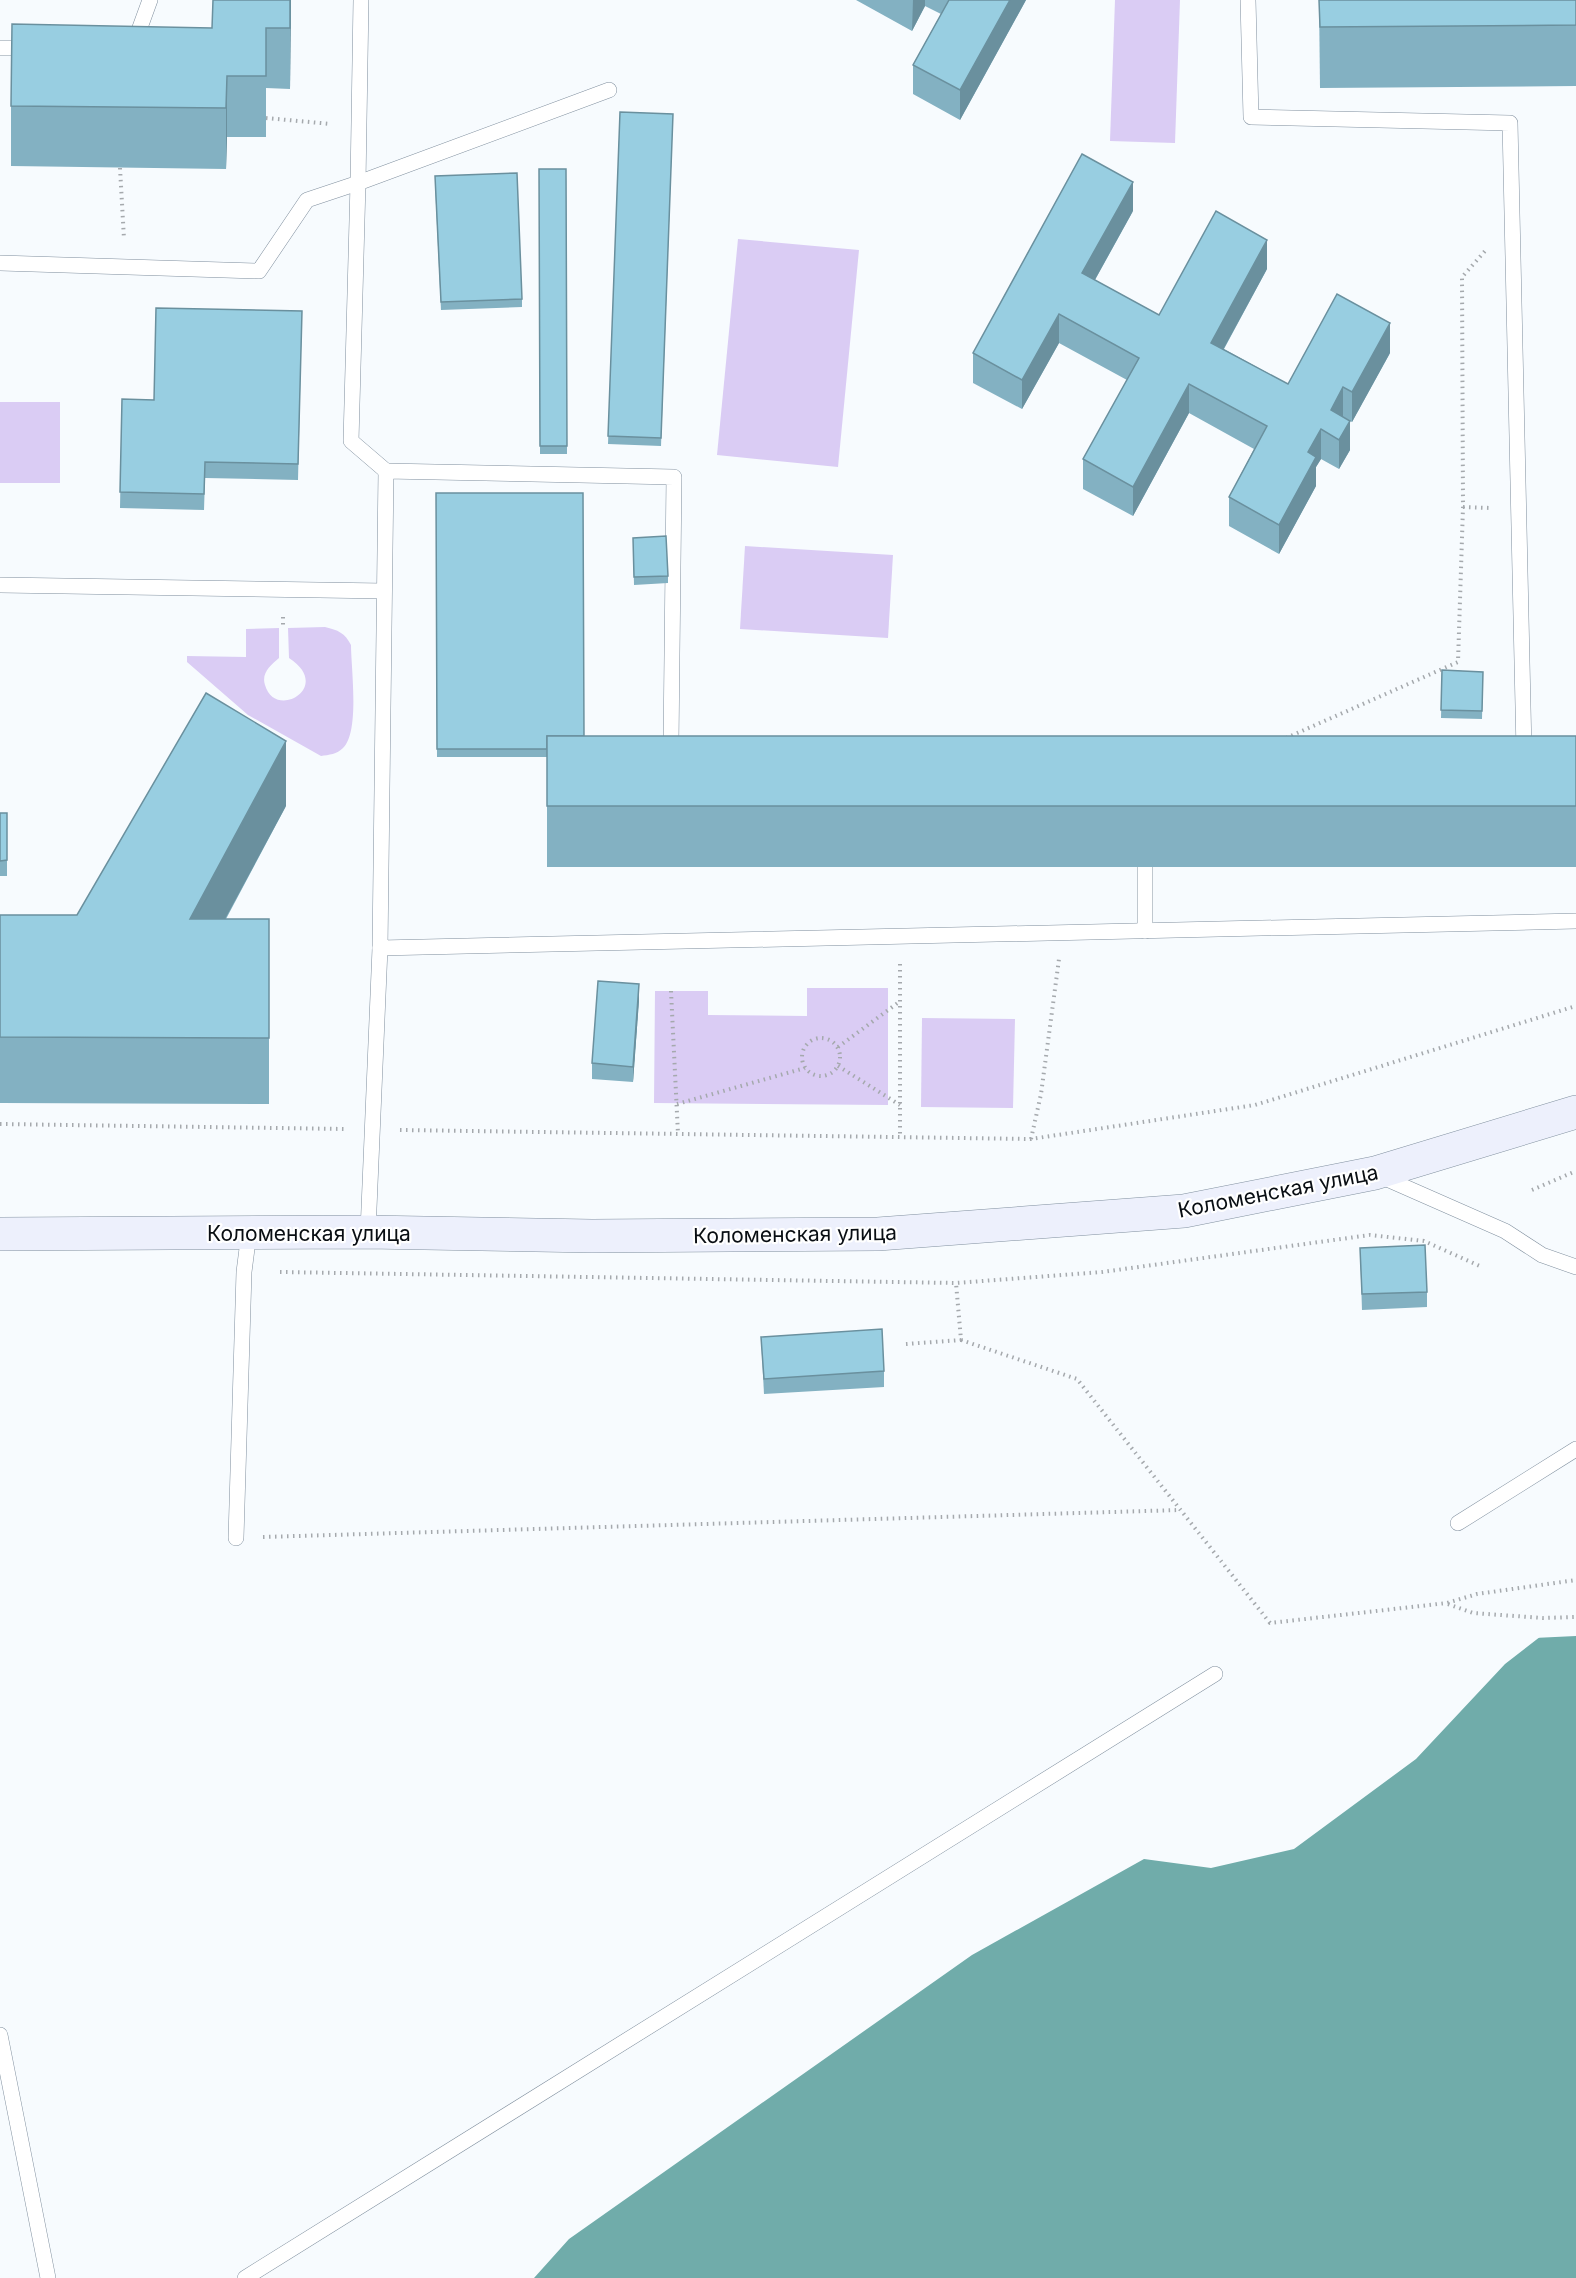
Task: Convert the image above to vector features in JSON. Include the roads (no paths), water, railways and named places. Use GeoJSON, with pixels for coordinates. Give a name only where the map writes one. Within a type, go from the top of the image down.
{"type":"FeatureCollection","features":[{"type":"Feature","properties":{"kind":"street","name":"Коломенская улица"},"geometry":{"type":"LineString","coordinates":[[0,1234],[368,1232],[592,1236],[878,1234],[1184,1211],[1375,1173],[1576,1112]]}},
{"type":"Feature","properties":{"kind":"lane"},"geometry":{"type":"LineString","coordinates":[[108,43],[138,33],[150,0]]}},
{"type":"Feature","properties":{"kind":"lane"},"geometry":{"type":"LineString","coordinates":[[361,0],[351,441],[386,471],[674,477],[671,744],[694,744]]}},
{"type":"Feature","properties":{"kind":"lane"},"geometry":{"type":"LineString","coordinates":[[1248,0],[1251,117],[1510,123],[1524,751],[1500,751]]}},
{"type":"Feature","properties":{"kind":"lane"},"geometry":{"type":"LineString","coordinates":[[0,48],[43,47]]}},
{"type":"Feature","properties":{"kind":"lane"},"geometry":{"type":"LineString","coordinates":[[0,263],[259,271],[307,200],[609,90]]}},
{"type":"Feature","properties":{"kind":"lane"},"geometry":{"type":"LineString","coordinates":[[368,1232],[380,948],[386,471]]}},
{"type":"Feature","properties":{"kind":"lane"},"geometry":{"type":"LineString","coordinates":[[0,585],[384,591]]}},
{"type":"Feature","properties":{"kind":"lane"},"geometry":{"type":"LineString","coordinates":[[1145,867],[1145,931]]}},
{"type":"Feature","properties":{"kind":"lane"},"geometry":{"type":"LineString","coordinates":[[380,948],[1576,921]]}},
{"type":"Feature","properties":{"kind":"lane"},"geometry":{"type":"LineString","coordinates":[[1375,1173],[1505,1231],[1542,1255],[1576,1267]]}},
{"type":"Feature","properties":{"kind":"lane"},"geometry":{"type":"LineString","coordinates":[[236,1538],[244,1272],[249,1233]]}},
{"type":"Feature","properties":{"kind":"lane"},"geometry":{"type":"LineString","coordinates":[[1458,1523],[1576,1449]]}},
{"type":"Feature","properties":{"kind":"lane"},"geometry":{"type":"LineString","coordinates":[[244,2278],[1215,1674]]}},
{"type":"Feature","properties":{"kind":"lane"},"geometry":{"type":"LineString","coordinates":[[0,2035],[48,2278]]}},
{"type":"Feature","properties":{"kind":"water"},"geometry":{"type":"Polygon","coordinates":[[[1576,1609],[1576,2278],[534,2278],[569,2239],[972,1955],[1144,1859],[1211,1868],[1294,1849],[1416,1759],[1505,1664],[1576,1609]]]}}]}
